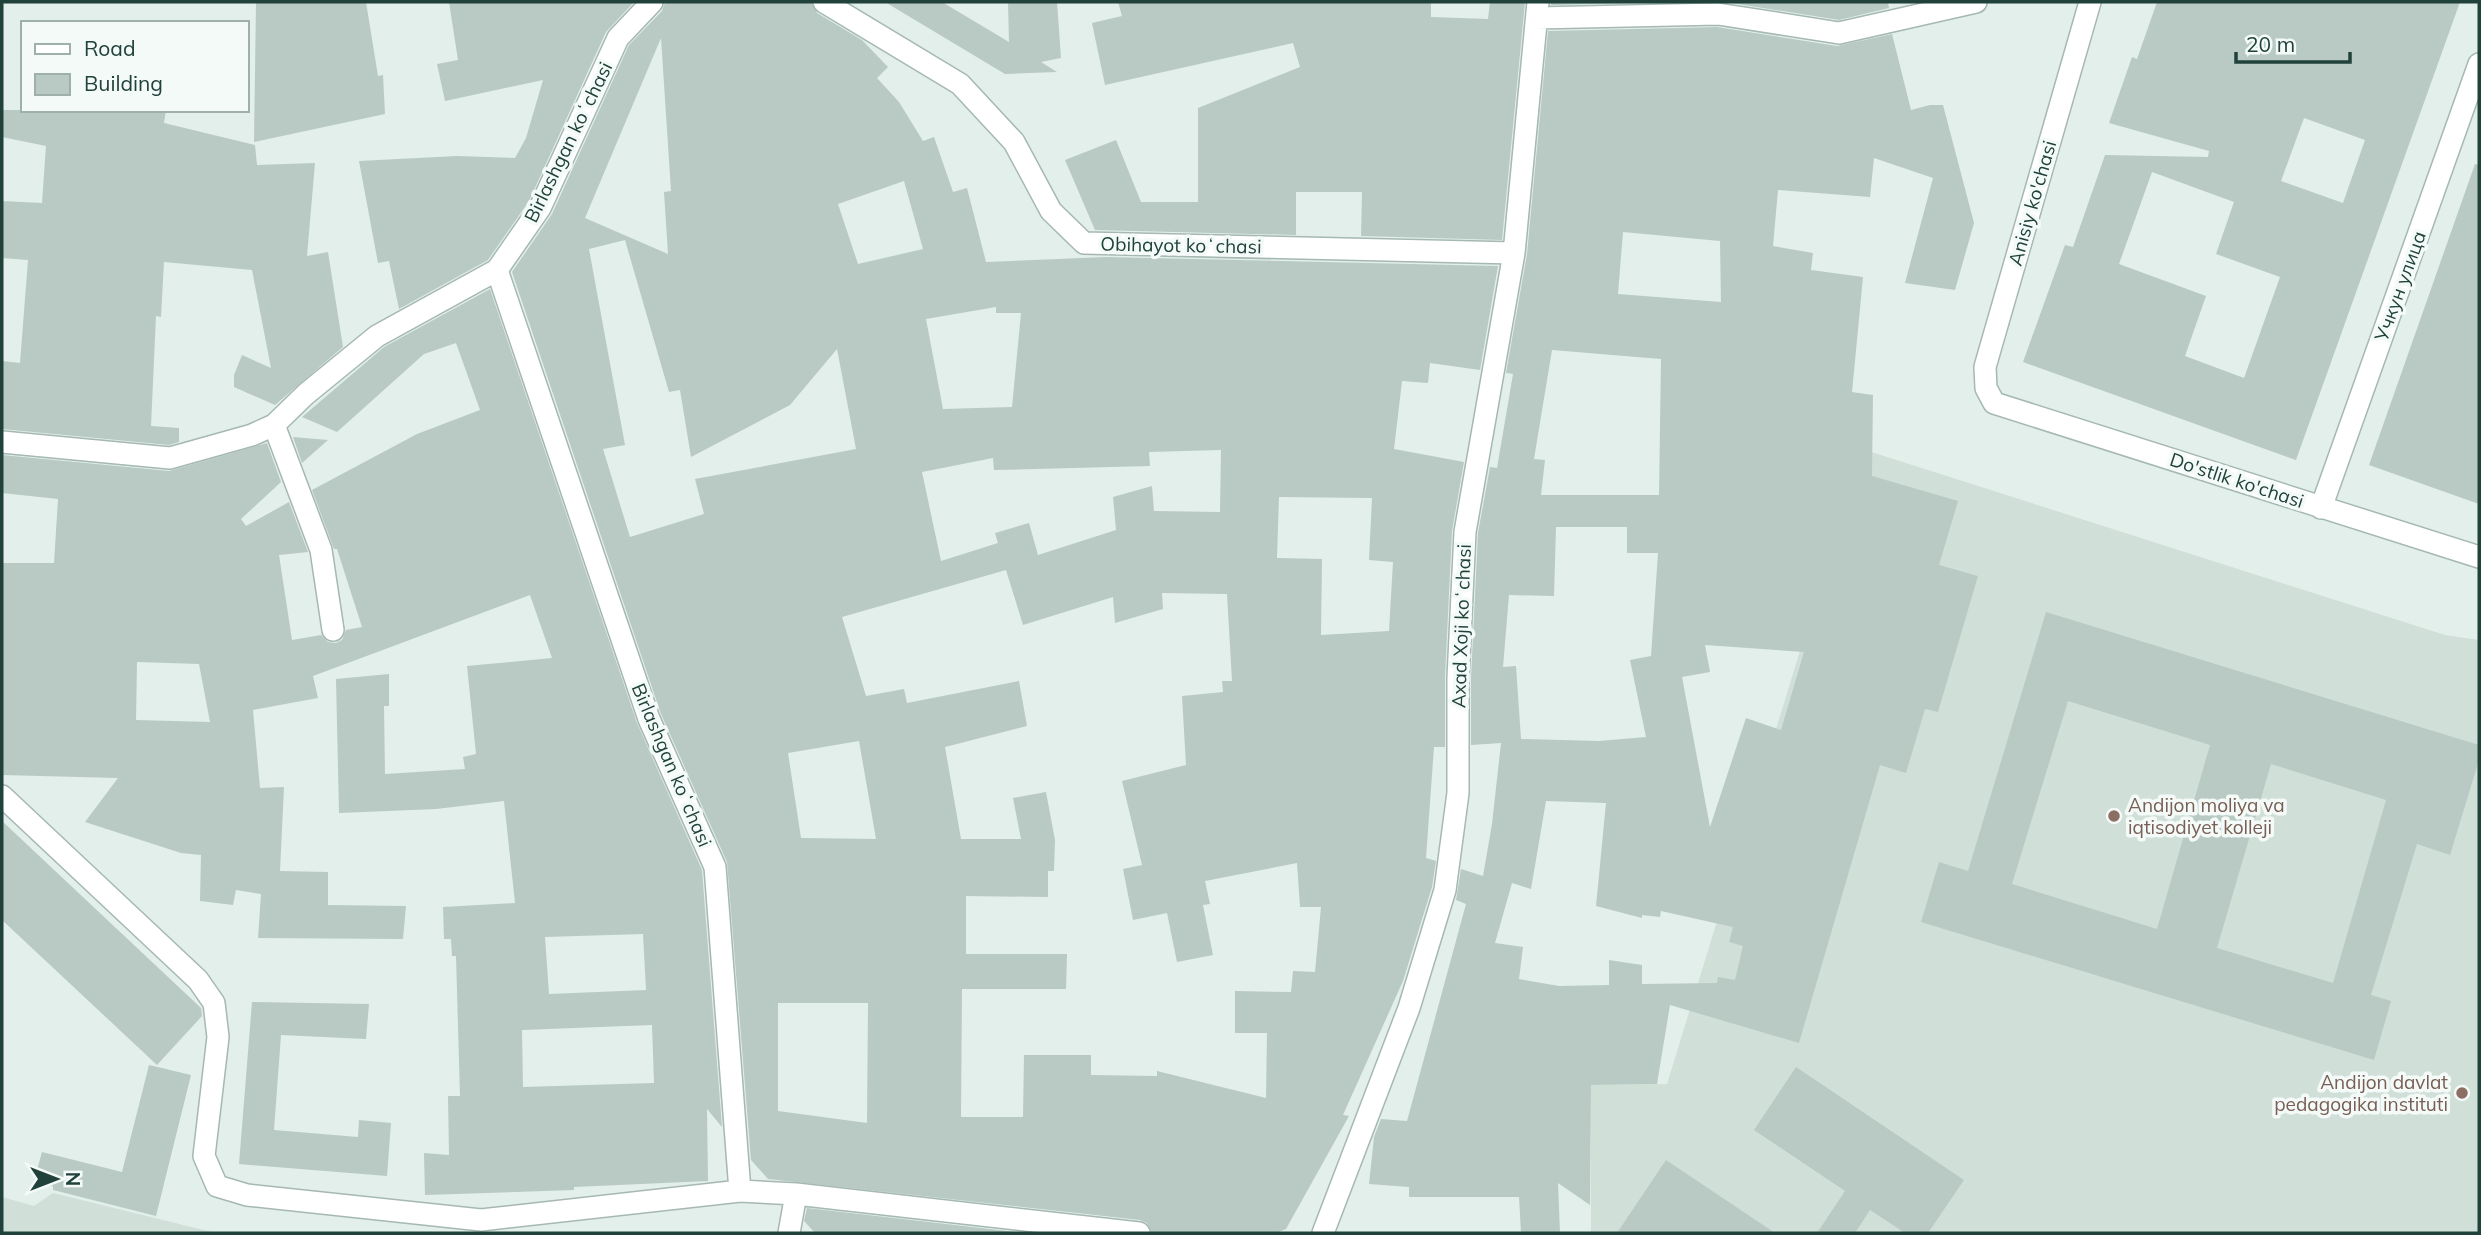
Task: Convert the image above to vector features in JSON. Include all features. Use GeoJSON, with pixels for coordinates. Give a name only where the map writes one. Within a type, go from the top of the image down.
{"type":"FeatureCollection","features":[{"type":"Feature","properties":{"kind":"street","name":"Birlashgan koʻchasi"},"geometry":{"type":"LineString","coordinates":[[652,2],[618,38],[540,208],[497,270],[649,719],[715,867],[740,1191]]}},
{"type":"Feature","properties":{"kind":"street","name":"Obihayot koʻchasi"},"geometry":{"type":"LineString","coordinates":[[824,2],[960,84],[1014,142],[1051,211],[1084,243],[1514,253]]}},
{"type":"Feature","properties":{"kind":"street"},"geometry":{"type":"LineString","coordinates":[[1537,10],[1718,15],[1839,33],[1976,2]]}},
{"type":"Feature","properties":{"kind":"street","name":"Anisiy ko'chasi"},"geometry":{"type":"LineString","coordinates":[[1994,403],[1986,388],[1985,367],[2090,2]]}},
{"type":"Feature","properties":{"kind":"street","name":"Axad Xoji koʻchasi"},"geometry":{"type":"LineString","coordinates":[[1323,1233],[1409,1008],[1445,890],[1458,793],[1458,678],[1465,533],[1514,253],[1537,10]]}},
{"type":"Feature","properties":{"kind":"street","name":"Учкун улица"},"geometry":{"type":"LineString","coordinates":[[2321,508],[2479,64]]}},
{"type":"Feature","properties":{"kind":"street"},"geometry":{"type":"LineString","coordinates":[[2,442],[170,458],[252,435],[274,425],[306,394],[377,336],[497,270]]}},
{"type":"Feature","properties":{"kind":"street","name":"Do'stlik ko'chasi"},"geometry":{"type":"LineString","coordinates":[[1994,403],[2479,557]]}},
{"type":"Feature","properties":{"kind":"street"},"geometry":{"type":"LineString","coordinates":[[274,425],[321,550],[333,630]]}},
{"type":"Feature","properties":{"kind":"street"},"geometry":{"type":"LineString","coordinates":[[2,796],[198,980],[214,1003],[218,1037],[204,1156],[217,1186],[247,1195],[481,1220],[740,1191],[796,1194],[1139,1233]]}},
{"type":"Feature","properties":{"kind":"street"},"geometry":{"type":"LineString","coordinates":[[789,1233],[796,1194]]}},
{"type":"Feature","properties":{"kind":"shaded area","name":"Andijon moliya va iqtisodiyet kolleji"},"geometry":{"type":"Polygon","coordinates":[[[1862,449],[2445,635],[2479,640],[2479,1233],[1591,1233],[1591,1085],[1667,1084],[1862,449]]]}},
{"type":"Feature","properties":{"kind":"shaded area"},"geometry":{"type":"Polygon","coordinates":[[[53,1193],[216,1233],[2,1233],[2,1197],[34,1206],[53,1193]]]}},
{"type":"Feature","properties":{"kind":"building"},"geometry":{"type":"Polygon","coordinates":[[[256,2],[366,2],[378,76],[383,75],[385,114],[254,142],[256,2]]]}},
{"type":"Feature","properties":{"kind":"building"},"geometry":{"type":"Polygon","coordinates":[[[449,2],[634,2],[606,32],[529,201],[488,260],[399,309],[389,261],[378,263],[359,161],[457,156],[515,158],[526,138],[543,80],[445,101],[437,64],[458,60],[449,2]]]}},
{"type":"Feature","properties":{"kind":"building"},"geometry":{"type":"Polygon","coordinates":[[[665,2],[811,2],[817,13],[862,40],[888,67],[877,78],[899,102],[923,141],[934,137],[953,192],[967,188],[986,262],[1106,257],[1498,266],[1480,370],[1430,363],[1428,383],[1402,381],[1394,449],[1464,462],[1452,531],[1445,677],[1445,747],[1434,747],[1426,858],[1436,861],[1432,887],[1403,981],[1343,1115],[1349,1116],[1286,1229],[1276,1233],[1152,1233],[1147,1223],[1140,1220],[768,1179],[751,1160],[727,862],[661,714],[512,272],[552,214],[629,45],[662,11],[665,2]],[[661,38],[585,218],[668,254],[664,192],[671,191],[661,38]],[[904,181],[838,204],[858,264],[923,249],[904,181]],[[625,240],[589,249],[625,445],[603,449],[630,537],[704,514],[695,479],[856,449],[837,349],[790,405],[691,457],[680,390],[669,392],[625,240]],[[996,307],[926,319],[943,409],[1012,407],[1021,313],[996,313],[996,307]],[[1221,450],[1149,452],[1150,466],[994,470],[993,458],[922,472],[941,561],[998,543],[995,533],[1029,523],[1038,555],[1116,530],[1113,497],[1152,486],[1154,511],[1220,512],[1221,450]],[[1279,497],[1277,558],[1322,559],[1321,635],[1389,631],[1393,562],[1369,560],[1372,498],[1279,497]],[[1006,570],[842,617],[866,696],[904,689],[907,703],[1019,681],[1027,726],[945,747],[961,839],[1021,839],[1013,798],[1046,792],[1055,840],[1054,871],[1048,871],[1048,897],[966,896],[966,954],[1067,954],[1066,989],[962,989],[961,1117],[1023,1117],[1024,1055],[1091,1055],[1091,1075],[1157,1076],[1157,1071],[1266,1098],[1267,1033],[1235,1033],[1235,991],[1291,992],[1293,971],[1315,972],[1321,907],[1300,907],[1297,863],[1205,881],[1210,904],[1203,905],[1213,955],[1177,962],[1167,913],[1133,920],[1123,869],[1142,865],[1122,781],[1186,765],[1182,696],[1223,692],[1222,681],[1232,681],[1227,594],[1162,593],[1163,609],[1115,623],[1113,597],[1023,625],[1006,570]],[[859,741],[788,753],[801,838],[876,839],[859,741]],[[778,1003],[778,1111],[867,1123],[868,1003],[778,1003]]]}},
{"type":"Feature","properties":{"kind":"building"},"geometry":{"type":"Polygon","coordinates":[[[885,2],[942,2],[1009,42],[1008,2],[1057,2],[1061,58],[1041,62],[1057,72],[1005,74],[885,2]]]}},
{"type":"Feature","properties":{"kind":"building"},"geometry":{"type":"Polygon","coordinates":[[[1118,2],[1431,2],[1431,17],[1488,19],[1490,2],[1525,2],[1502,240],[1361,236],[1362,192],[1296,192],[1296,235],[1095,230],[1065,160],[1116,140],[1141,202],[1198,202],[1198,108],[1300,67],[1293,43],[1105,85],[1092,23],[1122,16],[1118,2]]]}},
{"type":"Feature","properties":{"kind":"building"},"geometry":{"type":"Polygon","coordinates":[[[1551,2],[1678,2],[1551,5],[1551,2]]]}},
{"type":"Feature","properties":{"kind":"building"},"geometry":{"type":"Polygon","coordinates":[[[1725,2],[1888,2],[1889,8],[1839,20],[1725,2]]]}},
{"type":"Feature","properties":{"kind":"building"},"geometry":{"type":"Polygon","coordinates":[[[2157,2],[2460,2],[2296,460],[2023,362],[2065,245],[2073,247],[2105,155],[2208,157],[2209,151],[2109,123],[2132,57],[2137,59],[2157,2]],[[2304,118],[2281,181],[2343,203],[2365,140],[2304,118]],[[2152,172],[2119,264],[2206,296],[2185,356],[2244,378],[2280,277],[2216,254],[2234,202],[2152,172]]]}},
{"type":"Feature","properties":{"kind":"building"},"geometry":{"type":"Polygon","coordinates":[[[1717,27],[1837,46],[1892,34],[1911,110],[1943,105],[1974,223],[1955,290],[1905,283],[1933,178],[1874,158],[1870,197],[1778,190],[1773,246],[1813,253],[1811,270],[1863,277],[1852,392],[1873,395],[1872,476],[1958,501],[1939,565],[1978,576],[1938,712],[1925,709],[1906,773],[1880,765],[1799,1043],[1670,1005],[1657,1084],[1591,1085],[1590,1205],[1558,1183],[1560,1233],[1521,1233],[1519,1197],[1409,1197],[1409,1187],[1369,1184],[1374,1137],[1381,1119],[1407,1121],[1466,904],[1456,900],[1461,869],[1483,876],[1492,824],[1501,743],[1471,745],[1471,678],[1478,533],[1490,467],[1497,468],[1513,374],[1506,373],[1527,254],[1548,31],[1717,27]],[[1623,232],[1618,294],[1721,302],[1720,241],[1623,232]],[[1552,350],[1534,459],[1545,460],[1541,495],[1659,495],[1661,359],[1552,350]],[[1556,527],[1554,596],[1509,595],[1503,667],[1516,666],[1521,739],[1599,741],[1646,737],[1630,660],[1651,656],[1658,553],[1627,553],[1627,527],[1556,527]],[[1705,645],[1710,672],[1682,677],[1710,827],[1746,718],[1781,730],[1804,652],[1705,645]],[[1546,801],[1531,889],[1512,883],[1495,943],[1523,947],[1519,979],[1559,986],[1609,985],[1609,960],[1642,965],[1642,984],[1717,983],[1718,977],[1735,980],[1743,946],[1729,942],[1733,927],[1661,911],[1660,917],[1642,915],[1642,918],[1596,906],[1606,803],[1546,801]]]}},
{"type":"Feature","properties":{"kind":"building"},"geometry":{"type":"Polygon","coordinates":[[[2,110],[166,112],[164,123],[255,145],[257,165],[315,163],[307,256],[328,252],[343,347],[275,405],[234,387],[234,375],[242,355],[271,368],[252,270],[164,262],[161,317],[156,316],[151,426],[179,428],[179,442],[169,445],[2,429],[2,361],[20,363],[28,260],[2,258],[2,201],[42,203],[46,146],[2,137],[2,110]]]}},
{"type":"Feature","properties":{"kind":"building"},"geometry":{"type":"Polygon","coordinates":[[[2475,164],[2479,165],[2479,504],[2369,465],[2475,164]]]}},
{"type":"Feature","properties":{"kind":"building"},"geometry":{"type":"Polygon","coordinates":[[[490,289],[637,723],[702,870],[722,1127],[707,1109],[708,1181],[574,1187],[574,1190],[425,1195],[424,1153],[449,1155],[448,1096],[460,1096],[456,956],[452,956],[451,939],[444,939],[443,907],[515,903],[504,801],[436,809],[339,813],[336,679],[389,674],[389,706],[384,706],[385,774],[465,769],[463,757],[476,754],[467,666],[552,658],[530,595],[313,676],[318,698],[253,710],[260,788],[284,787],[280,871],[328,872],[328,905],[406,906],[403,939],[258,938],[261,894],[236,890],[233,905],[200,901],[201,855],[181,853],[85,822],[118,778],[2,775],[2,563],[54,563],[58,499],[2,493],[2,455],[169,471],[267,443],[281,482],[241,519],[246,526],[289,502],[308,552],[279,555],[292,640],[321,635],[328,642],[336,643],[342,640],[346,630],[362,627],[337,549],[334,549],[312,490],[417,434],[480,410],[456,343],[424,354],[337,432],[302,417],[384,347],[490,289]],[[137,662],[136,720],[210,722],[199,664],[137,662]],[[643,934],[545,937],[549,994],[646,990],[643,934]],[[652,1025],[522,1030],[523,1087],[654,1083],[652,1025]]]}},
{"type":"Feature","properties":{"kind":"building"},"geometry":{"type":"Polygon","coordinates":[[[293,437],[328,440],[302,463],[293,437]]]}},
{"type":"Feature","properties":{"kind":"building"},"geometry":{"type":"Polygon","coordinates":[[[2046,612],[2479,745],[2479,760],[2450,855],[2417,844],[2371,995],[2391,1001],[2374,1060],[1921,922],[1939,862],[1968,871],[2046,612]],[[2068,701],[2012,884],[2157,929],[2210,745],[2068,701]],[[2271,764],[2217,948],[2333,983],[2386,800],[2271,764]]]}},
{"type":"Feature","properties":{"kind":"building"},"geometry":{"type":"Polygon","coordinates":[[[2,821],[201,1008],[202,1016],[157,1065],[2,920],[2,821]]]}},
{"type":"Feature","properties":{"kind":"building"},"geometry":{"type":"Polygon","coordinates":[[[252,1002],[369,1004],[366,1039],[281,1035],[274,1130],[358,1137],[359,1120],[391,1123],[387,1176],[239,1164],[252,1002]]]}},
{"type":"Feature","properties":{"kind":"building"},"geometry":{"type":"Polygon","coordinates":[[[149,1065],[191,1075],[156,1216],[53,1190],[53,1186],[34,1181],[42,1152],[122,1172],[149,1065]]]}},
{"type":"Feature","properties":{"kind":"building"},"geometry":{"type":"Polygon","coordinates":[[[1796,1067],[1964,1180],[1928,1233],[1905,1233],[1870,1210],[1855,1233],[1817,1233],[1845,1191],[1754,1130],[1796,1067]]]}},
{"type":"Feature","properties":{"kind":"building"},"geometry":{"type":"Polygon","coordinates":[[[1666,1160],[1775,1233],[1617,1233],[1666,1160]]]}},
{"type":"Feature","properties":{"kind":"building"},"geometry":{"type":"Polygon","coordinates":[[[807,1208],[1025,1233],[815,1233],[804,1221],[807,1208]]]}},
{"type":"Feature","properties":{"kind":"place","name":"Andijon moliya va iqtisodiyet kolleji"},"geometry":{"type":"Point","coordinates":[2114,816]}},
{"type":"Feature","properties":{"kind":"place","name":"Andijon davlat pedagogika instituti"},"geometry":{"type":"Point","coordinates":[2462,1093]}}]}
